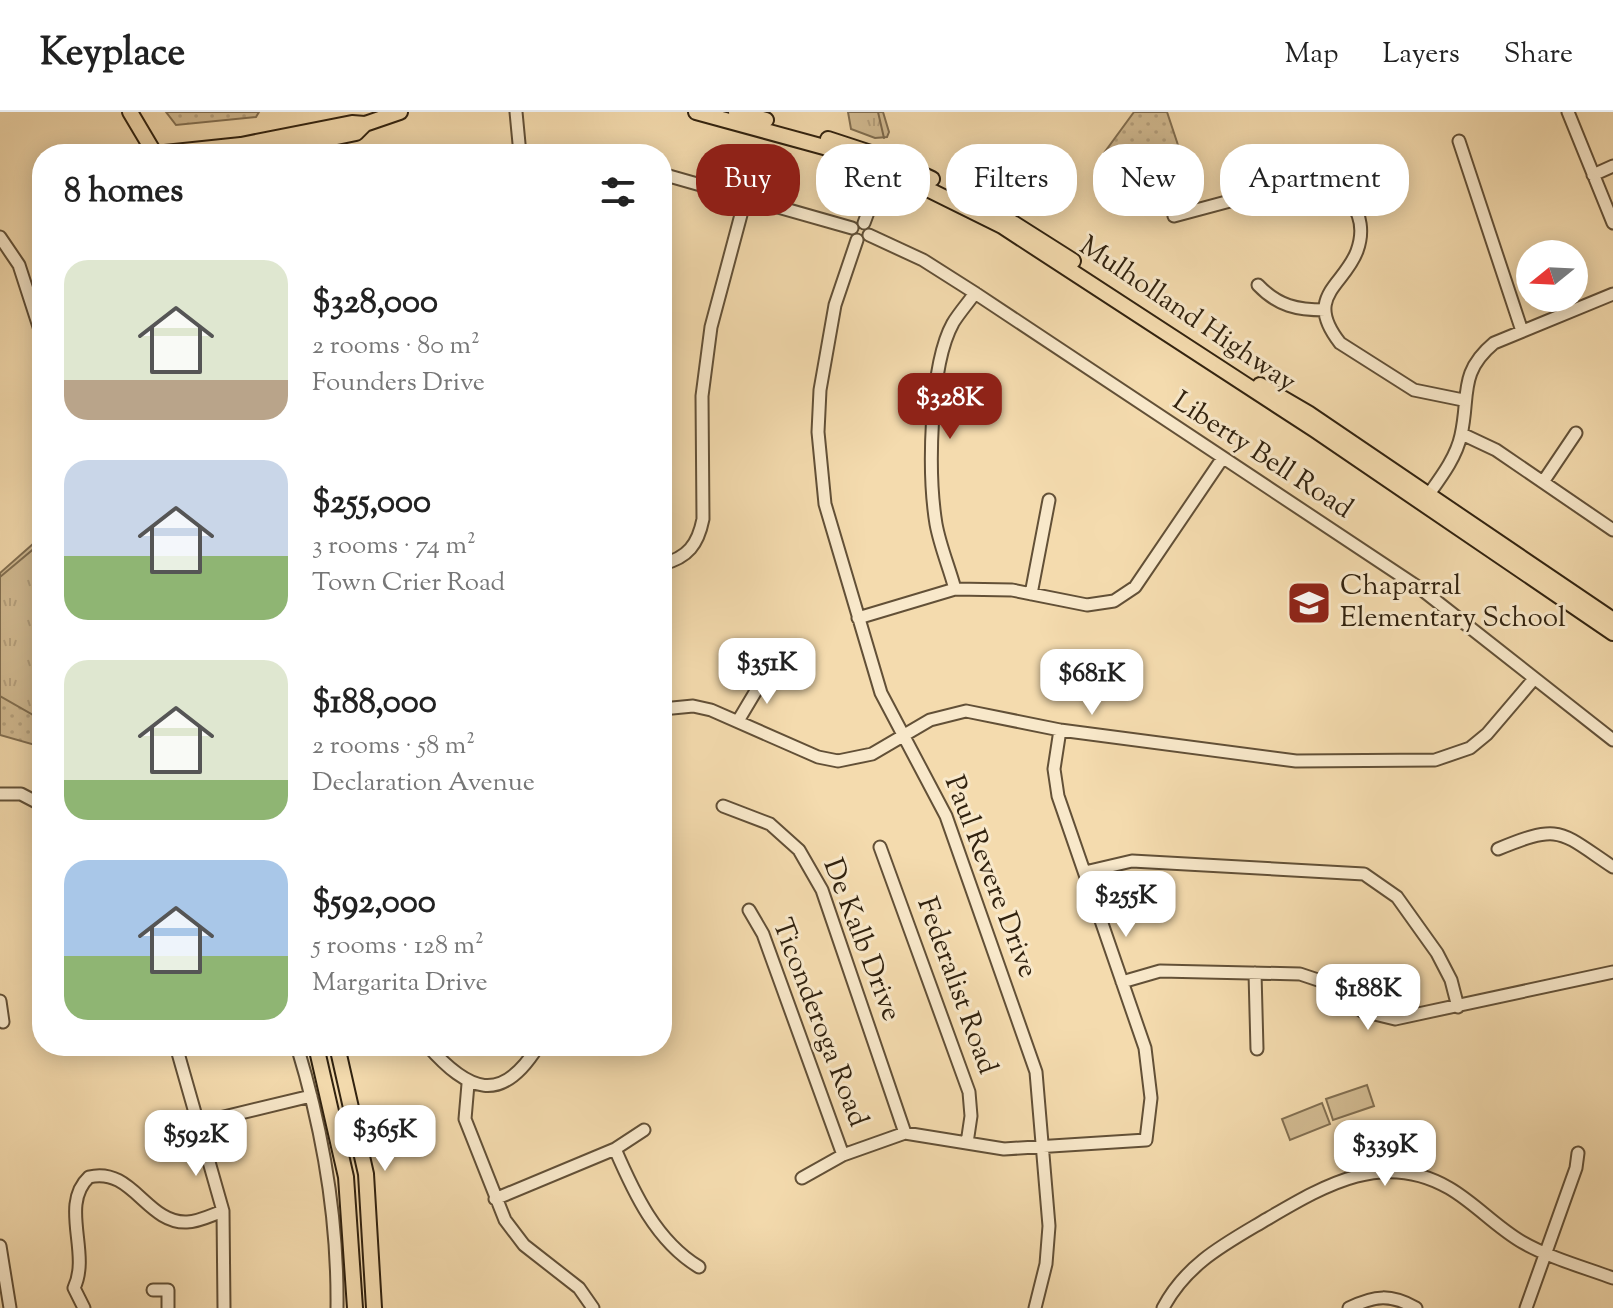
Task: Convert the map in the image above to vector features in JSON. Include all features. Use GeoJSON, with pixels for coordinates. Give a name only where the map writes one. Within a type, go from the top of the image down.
{"type":"FeatureCollection","features":[{"type":"Feature","properties":{"kind":"main road"},"geometry":{"type":"LineString","coordinates":[[130,112],[149,144]]}},
{"type":"Feature","properties":{"kind":"main road"},"geometry":{"type":"LineString","coordinates":[[303,144],[356,133],[365,124],[400,112]]}},
{"type":"Feature","properties":{"kind":"main road","name":"Mulholland Highway"},"geometry":{"type":"LineString","coordinates":[[696,112],[740,114],[889,159],[1005,216],[1426,499],[1613,633]]}},
{"type":"Feature","properties":{"kind":"main road","name":"Mulholland Highway"},"geometry":{"type":"LineString","coordinates":[[740,114],[816,144]]}},
{"type":"Feature","properties":{"kind":"main road","name":"Mulholland Highway"},"geometry":{"type":"LineString","coordinates":[[930,188],[1052,256],[1613,620]]}},
{"type":"Feature","properties":{"kind":"main road"},"geometry":{"type":"LineString","coordinates":[[318,1056],[346,1177],[355,1308]]}},
{"type":"Feature","properties":{"kind":"main road"},"geometry":{"type":"LineString","coordinates":[[339,1056],[366,1174],[374,1308]]}},
{"type":"Feature","properties":{"kind":"street"},"geometry":{"type":"LineString","coordinates":[[516,112],[519,144]]}},
{"type":"Feature","properties":{"kind":"street"},"geometry":{"type":"LineString","coordinates":[[1568,112],[1613,223]]}},
{"type":"Feature","properties":{"kind":"street"},"geometry":{"type":"LineString","coordinates":[[1459,141],[1522,331]]}},
{"type":"Feature","properties":{"kind":"street"},"geometry":{"type":"LineString","coordinates":[[1593,175],[1613,166]]}},
{"type":"Feature","properties":{"kind":"street"},"geometry":{"type":"LineString","coordinates":[[672,177],[696,183]]}},
{"type":"Feature","properties":{"kind":"street"},"geometry":{"type":"LineString","coordinates":[[1204,208],[1305,181],[1322,182],[1341,190],[1358,214],[1361,231],[1356,253],[1328,293],[1325,310],[1340,343],[1414,390],[1463,400]]}},
{"type":"Feature","properties":{"kind":"street"},"geometry":{"type":"LineString","coordinates":[[800,212],[852,228],[864,223]]}},
{"type":"Feature","properties":{"kind":"street"},"geometry":{"type":"LineString","coordinates":[[672,559],[690,551],[701,528],[702,396],[711,327],[741,216]]}},
{"type":"Feature","properties":{"kind":"street"},"geometry":{"type":"LineString","coordinates":[[852,228],[857,240],[869,235],[864,223],[867,216]]}},
{"type":"Feature","properties":{"kind":"street","name":"Liberty Bell Road"},"geometry":{"type":"LineString","coordinates":[[869,235],[923,260],[975,293],[1421,589],[1613,740]]}},
{"type":"Feature","properties":{"kind":"street"},"geometry":{"type":"LineString","coordinates":[[0,237],[19,265],[32,305]]}},
{"type":"Feature","properties":{"kind":"street","name":"Paul Revere Drive"},"geometry":{"type":"LineString","coordinates":[[857,240],[835,305],[825,350],[818,432],[825,504],[881,693],[946,816],[1036,1072],[1049,1243],[1035,1308]]}},
{"type":"Feature","properties":{"kind":"street"},"geometry":{"type":"LineString","coordinates":[[1258,285],[1272,300],[1288,307],[1325,310]]}},
{"type":"Feature","properties":{"kind":"street"},"geometry":{"type":"LineString","coordinates":[[955,589],[935,513],[935,405],[944,345],[953,323],[975,293]]}},
{"type":"Feature","properties":{"kind":"street"},"geometry":{"type":"LineString","coordinates":[[1426,499],[1453,458],[1462,434],[1463,400],[1471,369],[1484,351],[1522,331],[1613,294]]}},
{"type":"Feature","properties":{"kind":"street"},"geometry":{"type":"LineString","coordinates":[[1543,482],[1576,433]]}},
{"type":"Feature","properties":{"kind":"street"},"geometry":{"type":"LineString","coordinates":[[1462,434],[1496,450],[1613,530]]}},
{"type":"Feature","properties":{"kind":"street"},"geometry":{"type":"LineString","coordinates":[[858,618],[955,589],[1031,594],[1087,605],[1114,601],[1135,587],[1222,459]]}},
{"type":"Feature","properties":{"kind":"street"},"geometry":{"type":"LineString","coordinates":[[1031,594],[1049,500]]}},
{"type":"Feature","properties":{"kind":"street"},"geometry":{"type":"LineString","coordinates":[[738,721],[766,674]]}},
{"type":"Feature","properties":{"kind":"street"},"geometry":{"type":"LineString","coordinates":[[672,708],[693,706],[738,721],[818,757],[838,761],[872,754],[930,720],[966,711],[1060,730],[1296,761],[1435,760],[1470,748],[1487,734],[1533,680]]}},
{"type":"Feature","properties":{"kind":"street"},"geometry":{"type":"LineString","coordinates":[[802,1178],[843,1155],[905,1133],[1004,1149],[1146,1140],[1151,1098],[1150,1072],[1055,783],[1060,730]]}},
{"type":"Feature","properties":{"kind":"street"},"geometry":{"type":"LineString","coordinates":[[0,794],[21,794],[32,800]]}},
{"type":"Feature","properties":{"kind":"street","name":"De Kalb Drive"},"geometry":{"type":"LineString","coordinates":[[723,806],[770,824],[799,850],[822,890],[905,1133]]}},
{"type":"Feature","properties":{"kind":"street"},"geometry":{"type":"LineString","coordinates":[[1498,849],[1539,832],[1553,831],[1566,835],[1613,867]]}},
{"type":"Feature","properties":{"kind":"street","name":"Federalist Road"},"geometry":{"type":"LineString","coordinates":[[880,847],[969,1092],[971,1116],[967,1143]]}},
{"type":"Feature","properties":{"kind":"street"},"geometry":{"type":"LineString","coordinates":[[1085,872],[1132,861],[1364,874],[1397,897],[1437,953],[1451,980],[1458,1007]]}},
{"type":"Feature","properties":{"kind":"street","name":"Ticonderoga Road"},"geometry":{"type":"LineString","coordinates":[[749,910],[763,934],[843,1155]]}},
{"type":"Feature","properties":{"kind":"street"},"geometry":{"type":"LineString","coordinates":[[1122,982],[1160,971],[1316,977],[1362,1011],[1377,1017],[1407,1018],[1613,972]]}},
{"type":"Feature","properties":{"kind":"street"},"geometry":{"type":"LineString","coordinates":[[1255,973],[1257,1049]]}},
{"type":"Feature","properties":{"kind":"street"},"geometry":{"type":"LineString","coordinates":[[0,1001],[3,1022]]}},
{"type":"Feature","properties":{"kind":"street"},"geometry":{"type":"LineString","coordinates":[[179,1056],[223,1211],[224,1308]]}},
{"type":"Feature","properties":{"kind":"street"},"geometry":{"type":"LineString","coordinates":[[300,1056],[311,1096],[331,1203],[337,1308]]}},
{"type":"Feature","properties":{"kind":"street"},"geometry":{"type":"LineString","coordinates":[[437,1056],[451,1072],[468,1084],[495,1083],[512,1077],[532,1056]]}},
{"type":"Feature","properties":{"kind":"street"},"geometry":{"type":"LineString","coordinates":[[468,1084],[465,1119],[505,1220],[524,1245],[579,1288],[593,1308]]}},
{"type":"Feature","properties":{"kind":"street"},"geometry":{"type":"LineString","coordinates":[[199,1123],[311,1096]]}},
{"type":"Feature","properties":{"kind":"street"},"geometry":{"type":"LineString","coordinates":[[495,1199],[615,1149],[644,1130]]}},
{"type":"Feature","properties":{"kind":"street"},"geometry":{"type":"LineString","coordinates":[[615,1149],[643,1210],[686,1258],[699,1267]]}},
{"type":"Feature","properties":{"kind":"street"},"geometry":{"type":"LineString","coordinates":[[1526,1308],[1576,1168],[1578,1153]]}},
{"type":"Feature","properties":{"kind":"street"},"geometry":{"type":"LineString","coordinates":[[1163,1308],[1185,1274],[1213,1251],[1319,1188],[1355,1174],[1377,1171],[1412,1174],[1439,1183],[1523,1243],[1613,1278]]}},
{"type":"Feature","properties":{"kind":"street"},"geometry":{"type":"LineString","coordinates":[[84,1308],[74,1288],[81,1267],[75,1200],[80,1186],[89,1177],[114,1176],[176,1221],[190,1223],[223,1211]]}},
{"type":"Feature","properties":{"kind":"street"},"geometry":{"type":"LineString","coordinates":[[0,1246],[10,1308]]}},
{"type":"Feature","properties":{"kind":"street"},"geometry":{"type":"LineString","coordinates":[[153,1290],[168,1290],[168,1308]]}},
{"type":"Feature","properties":{"kind":"street"},"geometry":{"type":"LineString","coordinates":[[1349,1308],[1378,1295],[1400,1299],[1416,1308]]}},
{"type":"Feature","properties":{"kind":"green space"},"geometry":{"type":"Polygon","coordinates":[[[166,112],[259,112],[256,117],[176,125],[166,112]]]}},
{"type":"Feature","properties":{"kind":"green space"},"geometry":{"type":"Polygon","coordinates":[[[848,112],[883,112],[889,132],[887,137],[875,138],[851,129],[848,112]]]}},
{"type":"Feature","properties":{"kind":"green space"},"geometry":{"type":"Polygon","coordinates":[[[1134,112],[1167,112],[1178,144],[1111,144],[1134,112]]]}},
{"type":"Feature","properties":{"kind":"green space"},"geometry":{"type":"Polygon","coordinates":[[[32,545],[32,744],[0,735],[0,573],[32,545]]]}},
{"type":"Feature","properties":{"kind":"green space"},"geometry":{"type":"Polygon","coordinates":[[[32,550],[32,714],[0,696],[0,577],[32,550]]]}},
{"type":"Feature","properties":{"kind":"green space"},"geometry":{"type":"Polygon","coordinates":[[[1367,1085],[1374,1106],[1333,1120],[1326,1099],[1367,1085]]]}},
{"type":"Feature","properties":{"kind":"green space"},"geometry":{"type":"Polygon","coordinates":[[[1322,1103],[1330,1124],[1290,1140],[1282,1119],[1322,1103]]]}},
{"type":"Feature","properties":{"kind":"waterway"},"geometry":{"type":"LineString","coordinates":[[878,112],[884,138]]}},
{"type":"Feature","properties":{"kind":"place","name":"Chaparral Elementary School"},"geometry":{"type":"Point","coordinates":[1309,603]}}]}
